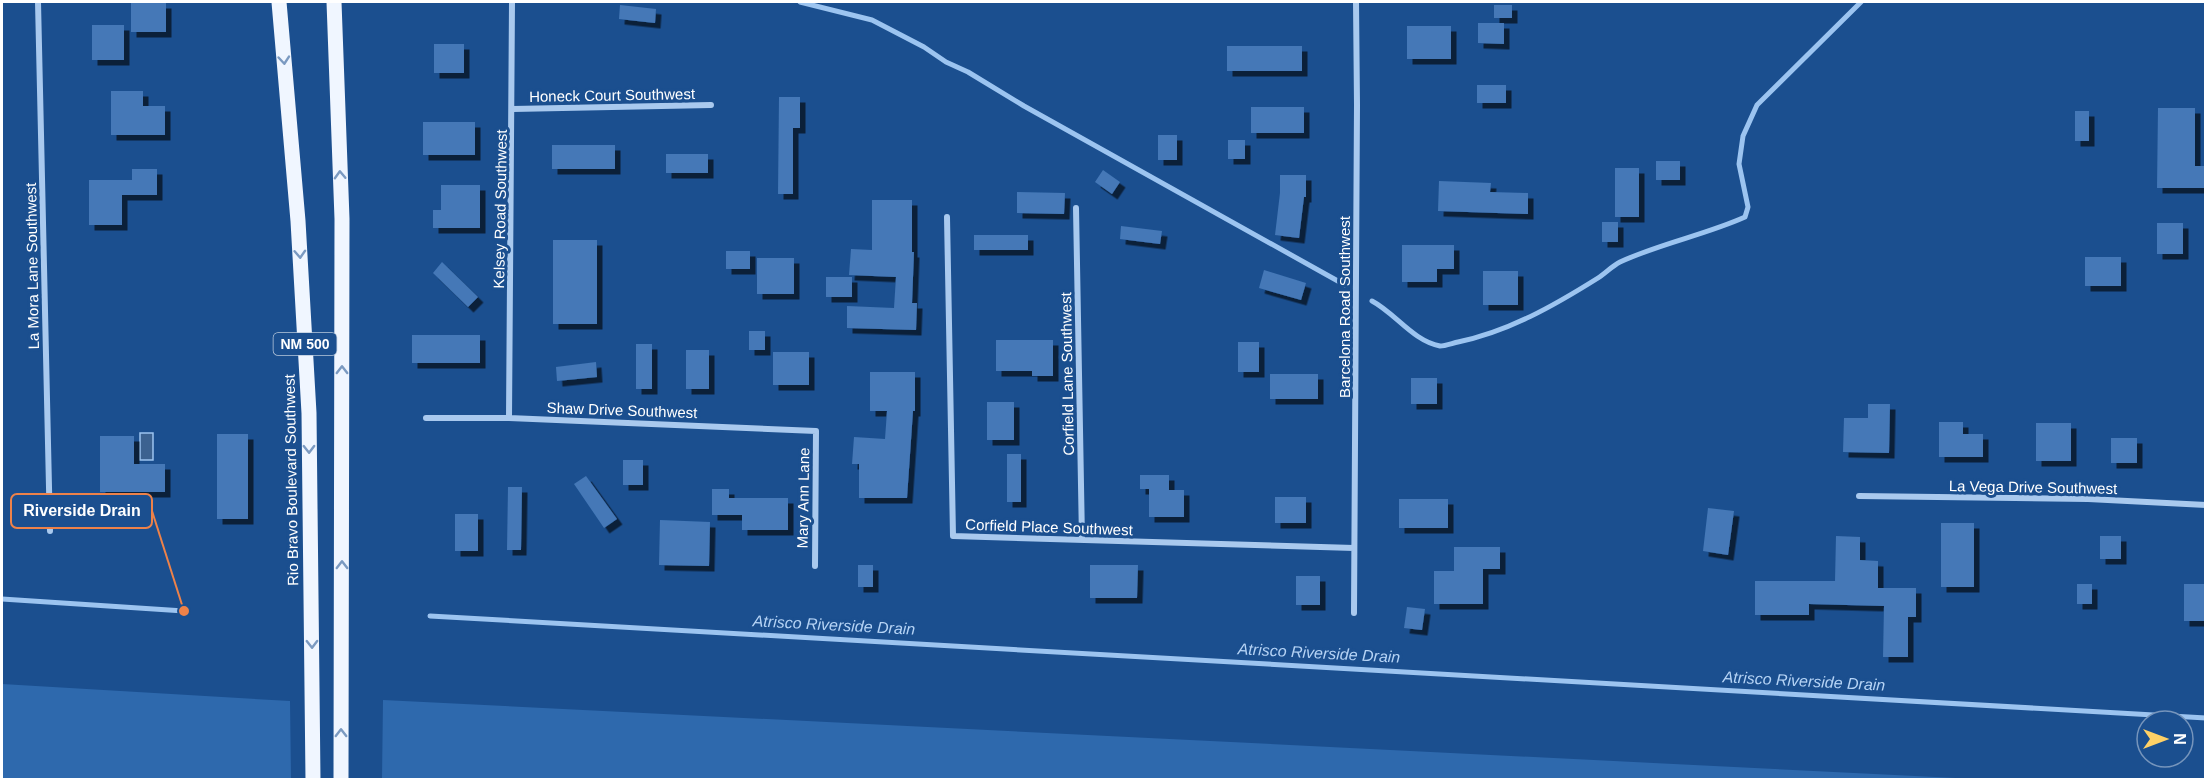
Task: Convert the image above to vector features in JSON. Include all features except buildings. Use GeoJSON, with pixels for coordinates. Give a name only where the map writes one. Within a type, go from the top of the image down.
{"type":"FeatureCollection","features":[{"type":"Feature","properties":{"kind":"main road","name":"Rio Bravo Boulevard Southwest"},"geometry":{"type":"LineString","coordinates":[[279,2],[298,221],[309,413],[312,780]]}},
{"type":"Feature","properties":{"kind":"main road","name":"NM 500"},"geometry":{"type":"LineString","coordinates":[[334,2],[342,219],[341,780]]}},
{"type":"Feature","properties":{"kind":"street","name":"La Mora Lane Southwest"},"geometry":{"type":"LineString","coordinates":[[38,2],[51,531]]}},
{"type":"Feature","properties":{"kind":"street","name":"Kelsey Road Southwest"},"geometry":{"type":"LineString","coordinates":[[510,418],[512,2]]}},
{"type":"Feature","properties":{"kind":"street","name":"Barcelona Road Southwest"},"geometry":{"type":"LineString","coordinates":[[1354,613],[1356,2]]}},
{"type":"Feature","properties":{"kind":"street","name":"Honeck Court Southwest"},"geometry":{"type":"LineString","coordinates":[[513,109],[711,105]]}},
{"type":"Feature","properties":{"kind":"street","name":"Corfield Lane Southwest"},"geometry":{"type":"LineString","coordinates":[[1076,208],[1082,540]]}},
{"type":"Feature","properties":{"kind":"street","name":"Corfield Place Southwest"},"geometry":{"type":"LineString","coordinates":[[947,217],[953,536],[1354,548]]}},
{"type":"Feature","properties":{"kind":"street","name":"Shaw Drive Southwest"},"geometry":{"type":"LineString","coordinates":[[426,418],[510,418],[816,431]]}},
{"type":"Feature","properties":{"kind":"street","name":"Mary Ann Lane"},"geometry":{"type":"LineString","coordinates":[[815,566],[816,431]]}},
{"type":"Feature","properties":{"kind":"street","name":"La Vega Drive Southwest"},"geometry":{"type":"LineString","coordinates":[[1859,496],[2088,499],[2205,505]]}},
{"type":"Feature","properties":{"kind":"shaded area"},"geometry":{"type":"Polygon","coordinates":[[[140,433],[153,433],[153,460],[140,460],[140,433]]]}},
{"type":"Feature","properties":{"kind":"shaded area"},"geometry":{"type":"Polygon","coordinates":[[[2,684],[290,701],[291,779],[2,779],[2,684]]]}},
{"type":"Feature","properties":{"kind":"shaded area"},"geometry":{"type":"Polygon","coordinates":[[[383,700],[1976,779],[382,779],[383,700]]]}},
{"type":"Feature","properties":{"kind":"waterway"},"geometry":{"type":"LineString","coordinates":[[800,2],[872,20],[924,47],[946,62],[968,72],[1024,106],[1345,285]]}},
{"type":"Feature","properties":{"kind":"waterway"},"geometry":{"type":"LineString","coordinates":[[1372,301],[1421,339],[1440,346],[1447,345],[1495,332],[1531,316],[1636,255],[1745,217],[1748,207],[1739,164],[1743,136],[1757,105],[1861,2]]}},
{"type":"Feature","properties":{"kind":"waterway"},"geometry":{"type":"LineString","coordinates":[[2,599],[184,611]]}},
{"type":"Feature","properties":{"kind":"waterway","name":"Atrisco Riverside Drain"},"geometry":{"type":"LineString","coordinates":[[430,616],[2206,718]]}},
{"type":"Feature","properties":{"kind":"place","name":"Riverside Drain"},"geometry":{"type":"Point","coordinates":[184,611]}}]}
